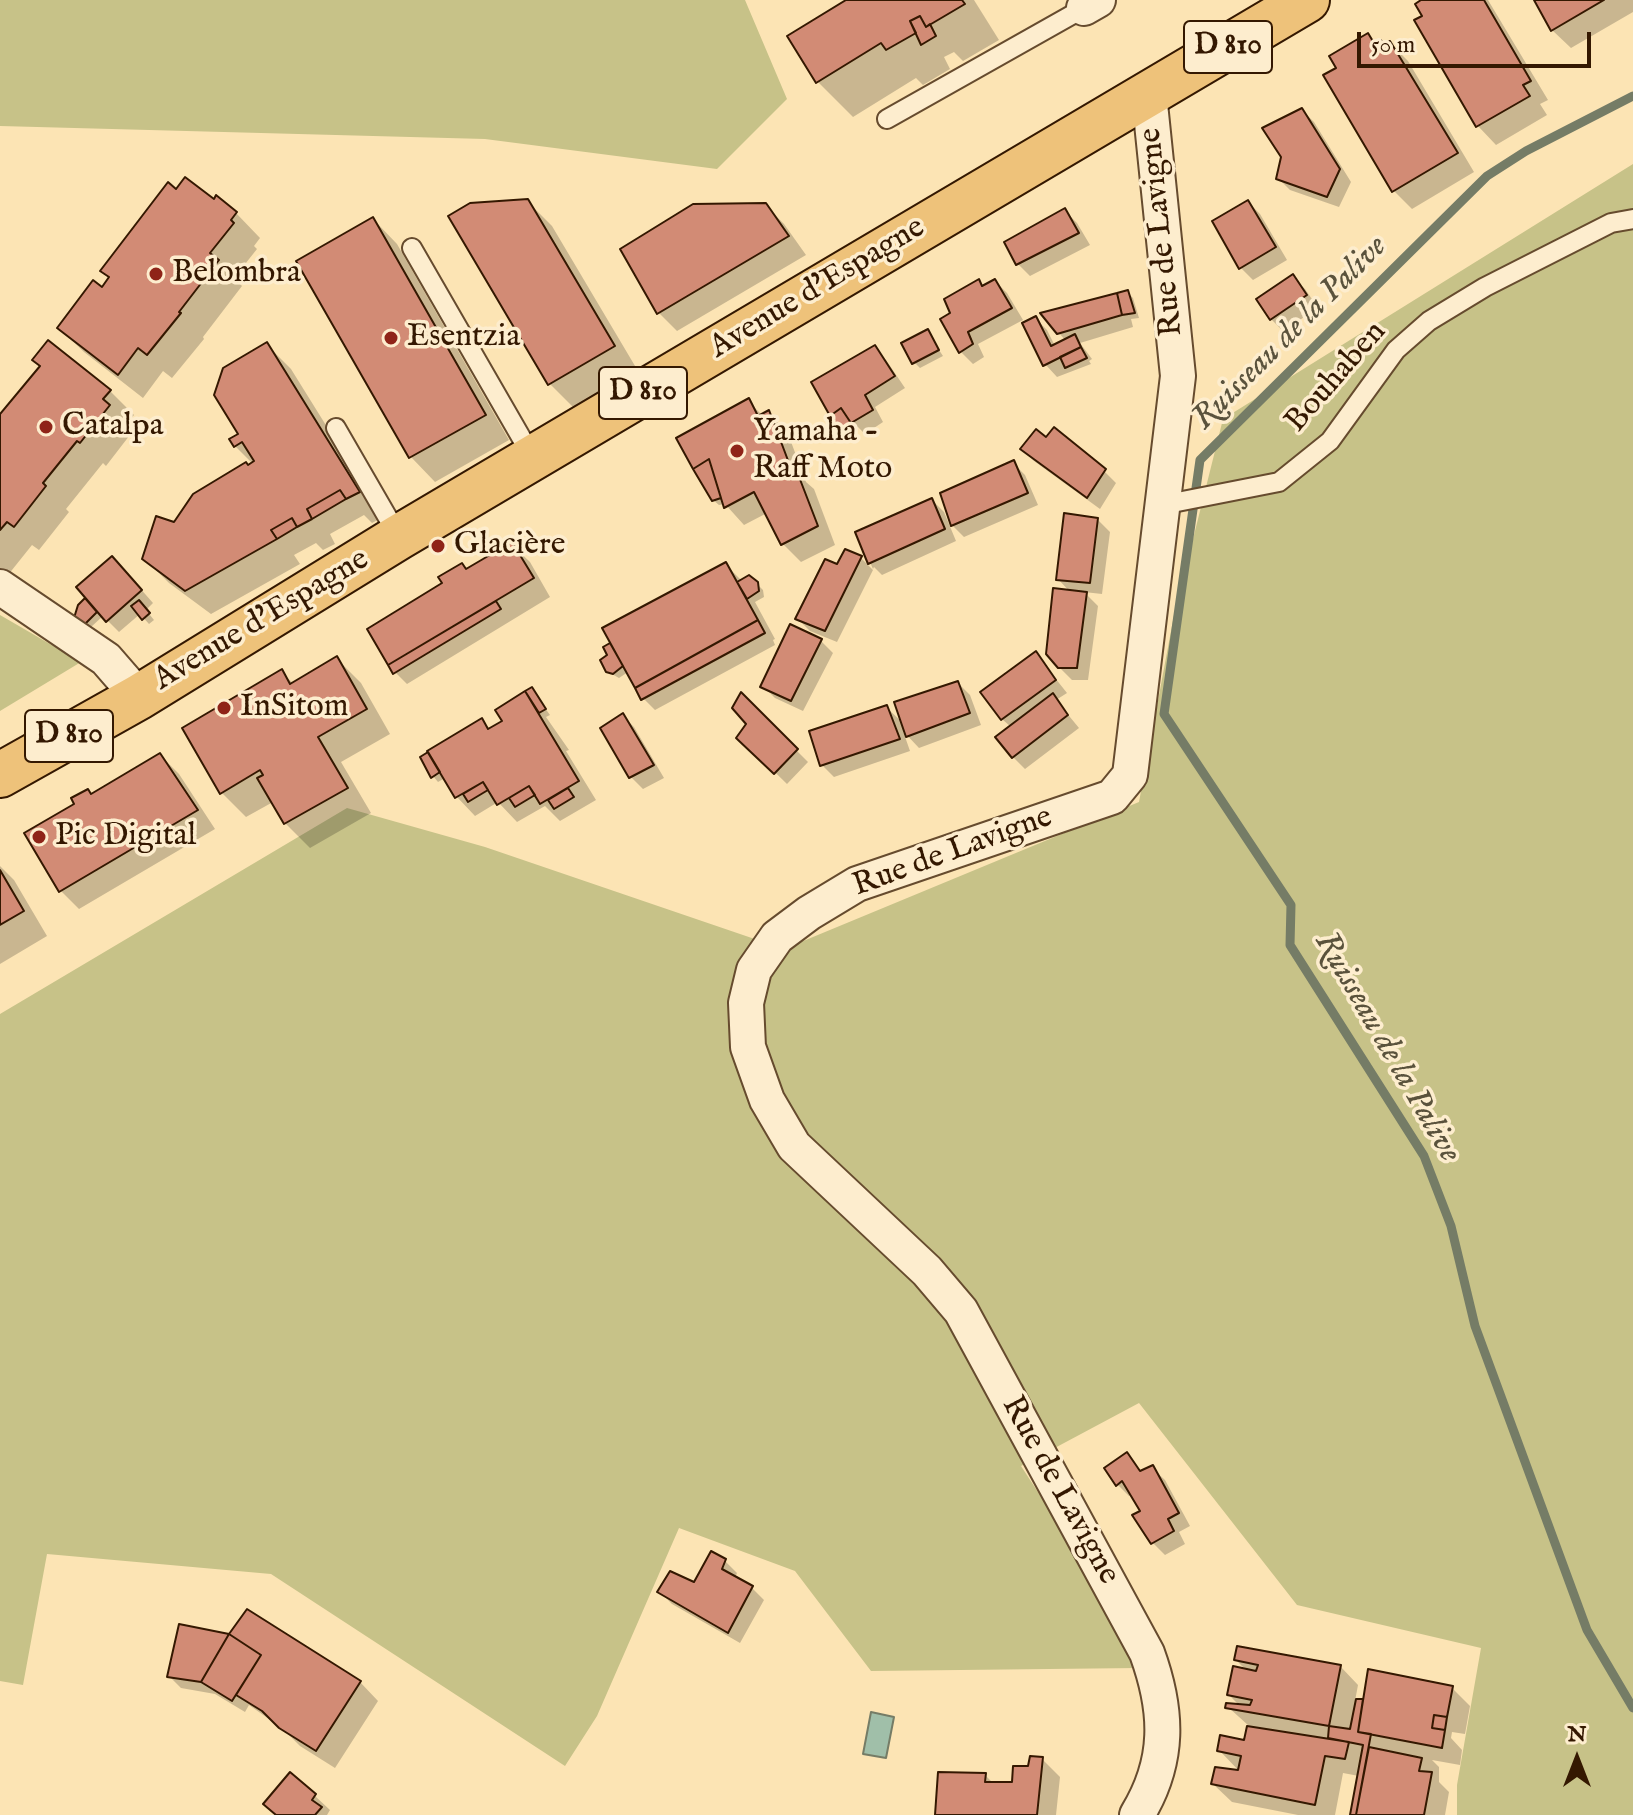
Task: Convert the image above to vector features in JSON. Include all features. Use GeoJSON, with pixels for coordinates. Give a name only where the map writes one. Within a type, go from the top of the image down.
{"type":"FeatureCollection","features":[{"type":"Feature","properties":{"kind":"main road","name":"Avenue d'Espagne"},"geometry":{"type":"LineString","coordinates":[[0,775],[139,697],[399,537],[1307,0]]}},
{"type":"Feature","properties":{"kind":"street","name":"Rue de Lavigne"},"geometry":{"type":"LineString","coordinates":[[1137,1815],[1152,1790],[1162,1748],[1162,1708],[1158,1682],[1147,1653],[961,1311],[927,1271],[794,1146],[767,1100],[748,1047],[746,1003],[754,970],[777,937],[857,884],[1112,797],[1130,775],[1168,504],[1178,376],[1149,94]]}},
{"type":"Feature","properties":{"kind":"street"},"geometry":{"type":"LineString","coordinates":[[0,587],[106,659],[139,697]]}},
{"type":"Feature","properties":{"kind":"lane"},"geometry":{"type":"LineString","coordinates":[[887,119],[1091,4]]}},
{"type":"Feature","properties":{"kind":"lane","name":"Bouhaben"},"geometry":{"type":"LineString","coordinates":[[1168,504],[1279,482],[1330,441],[1396,350],[1429,321],[1485,287],[1611,223],[1633,219]]}},
{"type":"Feature","properties":{"kind":"lane"},"geometry":{"type":"LineString","coordinates":[[412,248],[533,458]]}},
{"type":"Feature","properties":{"kind":"lane"},"geometry":{"type":"LineString","coordinates":[[336,428],[399,537]]}},
{"type":"Feature","properties":{"kind":"shaded area"},"geometry":{"type":"Polygon","coordinates":[[[0,0],[745,0],[787,99],[717,169],[485,139],[0,126],[0,0]]]}},
{"type":"Feature","properties":{"kind":"shaded area"},"geometry":{"type":"Polygon","coordinates":[[[1633,164],[1633,1815],[1457,1815],[1457,1785],[1481,1648],[1297,1605],[1139,1403],[1021,1466],[1101,1589],[1138,1668],[871,1671],[795,1571],[679,1528],[597,1716],[565,1766],[271,1574],[47,1554],[23,1685],[0,1681],[0,1014],[347,808],[485,847],[784,949],[1139,802],[1174,615],[1223,419],[1633,164]]]}},
{"type":"Feature","properties":{"kind":"shaded area"},"geometry":{"type":"Polygon","coordinates":[[[0,615],[81,662],[0,711],[0,615]]]}},
{"type":"Feature","properties":{"kind":"shaded area"},"geometry":{"type":"Polygon","coordinates":[[[871,1712],[894,1717],[886,1758],[863,1754],[871,1712]]]}},
{"type":"Feature","properties":{"kind":"building"},"geometry":{"type":"Polygon","coordinates":[[[846,0],[962,0],[965,4],[926,27],[920,16],[910,21],[916,33],[886,50],[881,43],[816,83],[787,36],[846,0]]]}},
{"type":"Feature","properties":{"kind":"building"},"geometry":{"type":"Polygon","coordinates":[[[1421,0],[1484,0],[1531,81],[1523,85],[1530,96],[1476,127],[1414,20],[1422,16],[1415,4],[1421,0]]]}},
{"type":"Feature","properties":{"kind":"building"},"geometry":{"type":"Polygon","coordinates":[[[1534,0],[1604,0],[1551,31],[1534,0]]]}},
{"type":"Feature","properties":{"kind":"building"},"geometry":{"type":"Polygon","coordinates":[[[920,16],[926,27],[930,24],[936,36],[921,45],[910,21],[920,16]]]}},
{"type":"Feature","properties":{"kind":"building"},"geometry":{"type":"Polygon","coordinates":[[[1368,33],[1374,43],[1390,41],[1458,153],[1392,192],[1323,75],[1336,68],[1329,56],[1368,33]]]}},
{"type":"Feature","properties":{"kind":"building"},"geometry":{"type":"Polygon","coordinates":[[[1302,108],[1340,169],[1327,197],[1276,179],[1281,157],[1262,128],[1302,108]]]}},
{"type":"Feature","properties":{"kind":"building","name":"Belombra"},"geometry":{"type":"Polygon","coordinates":[[[185,177],[237,212],[231,220],[234,223],[210,253],[219,260],[181,313],[147,355],[138,348],[118,375],[57,328],[93,280],[102,287],[109,277],[100,271],[168,182],[176,189],[185,177]]]}},
{"type":"Feature","properties":{"kind":"building"},"geometry":{"type":"Polygon","coordinates":[[[528,199],[615,346],[548,385],[448,216],[470,203],[528,199]]]}},
{"type":"Feature","properties":{"kind":"building"},"geometry":{"type":"Polygon","coordinates":[[[1248,200],[1276,247],[1239,269],[1212,221],[1248,200]]]}},
{"type":"Feature","properties":{"kind":"building"},"geometry":{"type":"Polygon","coordinates":[[[766,203],[789,236],[657,314],[620,249],[693,204],[766,203]]]}},
{"type":"Feature","properties":{"kind":"building"},"geometry":{"type":"Polygon","coordinates":[[[1065,208],[1079,233],[1016,265],[1004,242],[1065,208]]]}},
{"type":"Feature","properties":{"kind":"building","name":"Esentzia"},"geometry":{"type":"Polygon","coordinates":[[[373,217],[486,415],[409,458],[296,261],[373,217]]]}},
{"type":"Feature","properties":{"kind":"building"},"geometry":{"type":"Polygon","coordinates":[[[1293,274],[1307,295],[1270,320],[1256,299],[1293,274]]]}},
{"type":"Feature","properties":{"kind":"building"},"geometry":{"type":"Polygon","coordinates":[[[979,279],[982,286],[995,279],[1012,308],[968,332],[973,344],[959,353],[940,319],[950,313],[944,299],[979,279]]]}},
{"type":"Feature","properties":{"kind":"building"},"geometry":{"type":"Polygon","coordinates":[[[1128,290],[1135,313],[1122,315],[1117,293],[1128,290]]]}},
{"type":"Feature","properties":{"kind":"building"},"geometry":{"type":"Polygon","coordinates":[[[1117,293],[1122,315],[1057,334],[1040,313],[1117,293]]]}},
{"type":"Feature","properties":{"kind":"building"},"geometry":{"type":"Polygon","coordinates":[[[1036,316],[1051,346],[1075,334],[1081,347],[1043,366],[1022,323],[1036,316]]]}},
{"type":"Feature","properties":{"kind":"building"},"geometry":{"type":"Polygon","coordinates":[[[928,329],[939,350],[912,364],[901,343],[928,329]]]}},
{"type":"Feature","properties":{"kind":"building","name":"Catalpa"},"geometry":{"type":"Polygon","coordinates":[[[48,340],[111,390],[103,399],[110,405],[43,483],[46,486],[14,527],[7,522],[0,530],[0,414],[40,366],[32,360],[48,340]]]}},
{"type":"Feature","properties":{"kind":"building"},"geometry":{"type":"Polygon","coordinates":[[[267,342],[360,492],[346,499],[340,490],[307,509],[312,519],[297,527],[292,518],[271,530],[277,539],[185,591],[142,559],[156,516],[174,522],[193,494],[246,462],[248,465],[254,461],[242,442],[234,447],[229,439],[238,434],[214,395],[223,368],[267,342]]]}},
{"type":"Feature","properties":{"kind":"building"},"geometry":{"type":"Polygon","coordinates":[[[875,345],[895,376],[865,395],[873,410],[851,423],[841,408],[830,416],[811,382],[875,345]]]}},
{"type":"Feature","properties":{"kind":"building"},"geometry":{"type":"Polygon","coordinates":[[[1081,347],[1087,358],[1065,368],[1060,357],[1081,347]]]}},
{"type":"Feature","properties":{"kind":"building"},"geometry":{"type":"Polygon","coordinates":[[[749,398],[758,416],[769,410],[792,471],[796,469],[818,526],[781,545],[754,492],[724,508],[709,459],[693,469],[676,438],[749,398]]]}},
{"type":"Feature","properties":{"kind":"building"},"geometry":{"type":"Polygon","coordinates":[[[841,408],[851,423],[838,431],[830,416],[841,408]]]}},
{"type":"Feature","properties":{"kind":"building"},"geometry":{"type":"Polygon","coordinates":[[[1054,427],[1106,469],[1087,498],[1020,449],[1036,429],[1046,437],[1054,427]]]}},
{"type":"Feature","properties":{"kind":"building"},"geometry":{"type":"Polygon","coordinates":[[[709,459],[721,498],[712,501],[693,469],[709,459]]]}},
{"type":"Feature","properties":{"kind":"building"},"geometry":{"type":"Polygon","coordinates":[[[1014,460],[1028,493],[951,526],[940,493],[1014,460]]]}},
{"type":"Feature","properties":{"kind":"building"},"geometry":{"type":"Polygon","coordinates":[[[340,490],[346,499],[312,519],[307,509],[340,490]]]}},
{"type":"Feature","properties":{"kind":"building"},"geometry":{"type":"Polygon","coordinates":[[[932,498],[945,529],[868,564],[855,532],[932,498]]]}},
{"type":"Feature","properties":{"kind":"building"},"geometry":{"type":"Polygon","coordinates":[[[1064,513],[1098,518],[1090,583],[1056,580],[1064,513]]]}},
{"type":"Feature","properties":{"kind":"building"},"geometry":{"type":"Polygon","coordinates":[[[292,518],[297,527],[277,539],[271,530],[292,518]]]}},
{"type":"Feature","properties":{"kind":"building"},"geometry":{"type":"Polygon","coordinates":[[[512,542],[534,578],[388,665],[367,629],[442,583],[438,577],[462,563],[466,569],[512,542]]]}},
{"type":"Feature","properties":{"kind":"building"},"geometry":{"type":"Polygon","coordinates":[[[845,549],[862,556],[825,631],[795,619],[825,559],[837,564],[845,549]]]}},
{"type":"Feature","properties":{"kind":"building"},"geometry":{"type":"Polygon","coordinates":[[[112,556],[142,590],[106,622],[76,587],[112,556]]]}},
{"type":"Feature","properties":{"kind":"building"},"geometry":{"type":"Polygon","coordinates":[[[726,562],[758,620],[635,688],[602,628],[726,562]]]}},
{"type":"Feature","properties":{"kind":"building"},"geometry":{"type":"Polygon","coordinates":[[[749,575],[758,582],[759,591],[747,599],[737,582],[749,575]]]}},
{"type":"Feature","properties":{"kind":"building"},"geometry":{"type":"Polygon","coordinates":[[[1053,588],[1087,592],[1077,668],[1058,668],[1046,654],[1053,588]]]}},
{"type":"Feature","properties":{"kind":"building"},"geometry":{"type":"Polygon","coordinates":[[[85,598],[97,612],[84,625],[74,618],[78,605],[85,598]]]}},
{"type":"Feature","properties":{"kind":"building"},"geometry":{"type":"Polygon","coordinates":[[[139,600],[150,613],[142,620],[131,606],[139,600]]]}},
{"type":"Feature","properties":{"kind":"building"},"geometry":{"type":"Polygon","coordinates":[[[496,601],[501,609],[393,674],[388,665],[496,601]]]}},
{"type":"Feature","properties":{"kind":"building"},"geometry":{"type":"Polygon","coordinates":[[[758,620],[765,633],[641,700],[635,688],[758,620]]]}},
{"type":"Feature","properties":{"kind":"building"},"geometry":{"type":"Polygon","coordinates":[[[790,624],[822,639],[791,701],[760,687],[790,624]]]}},
{"type":"Feature","properties":{"kind":"building"},"geometry":{"type":"Polygon","coordinates":[[[610,643],[623,666],[613,674],[606,672],[600,660],[607,655],[603,647],[610,643]]]}},
{"type":"Feature","properties":{"kind":"building"},"geometry":{"type":"Polygon","coordinates":[[[1036,651],[1056,680],[1001,720],[980,692],[1036,651]]]}},
{"type":"Feature","properties":{"kind":"building"},"geometry":{"type":"Polygon","coordinates":[[[337,656],[367,709],[318,737],[348,788],[284,824],[257,778],[263,775],[260,770],[220,794],[182,728],[282,669],[290,684],[337,656]]]}},
{"type":"Feature","properties":{"kind":"building"},"geometry":{"type":"Polygon","coordinates":[[[958,681],[970,713],[906,737],[894,702],[958,681]]]}},
{"type":"Feature","properties":{"kind":"building"},"geometry":{"type":"Polygon","coordinates":[[[532,687],[546,709],[539,713],[525,691],[532,687]]]}},
{"type":"Feature","properties":{"kind":"building"},"geometry":{"type":"Polygon","coordinates":[[[525,691],[579,781],[540,804],[529,786],[497,805],[483,782],[455,798],[427,751],[482,718],[488,729],[502,721],[495,710],[525,691]]]}},
{"type":"Feature","properties":{"kind":"building"},"geometry":{"type":"Polygon","coordinates":[[[741,692],[798,749],[774,774],[736,738],[746,724],[732,708],[741,692]]]}},
{"type":"Feature","properties":{"kind":"building"},"geometry":{"type":"Polygon","coordinates":[[[1053,693],[1068,715],[1012,758],[995,737],[1053,693]]]}},
{"type":"Feature","properties":{"kind":"building"},"geometry":{"type":"Polygon","coordinates":[[[887,705],[900,739],[820,766],[809,731],[887,705]]]}},
{"type":"Feature","properties":{"kind":"building"},"geometry":{"type":"Polygon","coordinates":[[[623,713],[654,765],[629,778],[600,728],[623,713]]]}},
{"type":"Feature","properties":{"kind":"building"},"geometry":{"type":"Polygon","coordinates":[[[428,752],[440,772],[431,778],[420,757],[428,752]]]}},
{"type":"Feature","properties":{"kind":"building"},"geometry":{"type":"Polygon","coordinates":[[[160,753],[198,810],[59,892],[24,833],[74,804],[71,798],[88,789],[91,794],[160,753]]]}},
{"type":"Feature","properties":{"kind":"building"},"geometry":{"type":"Polygon","coordinates":[[[483,782],[488,790],[468,802],[463,794],[483,782]]]}},
{"type":"Feature","properties":{"kind":"building"},"geometry":{"type":"Polygon","coordinates":[[[529,786],[535,795],[515,807],[509,798],[529,786]]]}},
{"type":"Feature","properties":{"kind":"building"},"geometry":{"type":"Polygon","coordinates":[[[568,788],[574,797],[554,809],[548,800],[568,788]]]}},
{"type":"Feature","properties":{"kind":"building"},"geometry":{"type":"Polygon","coordinates":[[[0,870],[24,911],[0,925],[0,870]]]}},
{"type":"Feature","properties":{"kind":"building"},"geometry":{"type":"Polygon","coordinates":[[[1127,1452],[1140,1471],[1153,1465],[1179,1513],[1168,1519],[1174,1531],[1151,1544],[1132,1515],[1140,1511],[1122,1481],[1116,1486],[1104,1468],[1127,1452]]]}},
{"type":"Feature","properties":{"kind":"building"},"geometry":{"type":"Polygon","coordinates":[[[711,1551],[726,1559],[722,1569],[753,1586],[728,1633],[657,1592],[670,1571],[694,1582],[711,1551]]]}},
{"type":"Feature","properties":{"kind":"building"},"geometry":{"type":"Polygon","coordinates":[[[247,1609],[361,1681],[316,1751],[236,1695],[261,1655],[229,1634],[247,1609]]]}},
{"type":"Feature","properties":{"kind":"building"},"geometry":{"type":"Polygon","coordinates":[[[179,1624],[229,1634],[201,1682],[167,1677],[179,1624]]]}},
{"type":"Feature","properties":{"kind":"building"},"geometry":{"type":"Polygon","coordinates":[[[229,1634],[261,1655],[232,1701],[201,1682],[229,1634]]]}},
{"type":"Feature","properties":{"kind":"building"},"geometry":{"type":"Polygon","coordinates":[[[1237,1646],[1341,1665],[1329,1726],[1225,1708],[1226,1703],[1250,1705],[1252,1700],[1227,1695],[1233,1666],[1256,1671],[1258,1665],[1234,1660],[1237,1646]]]}},
{"type":"Feature","properties":{"kind":"building"},"geometry":{"type":"Polygon","coordinates":[[[1368,1669],[1453,1686],[1447,1717],[1434,1715],[1432,1728],[1445,1730],[1442,1748],[1358,1732],[1368,1669]]]}},
{"type":"Feature","properties":{"kind":"building"},"geometry":{"type":"Polygon","coordinates":[[[1356,1699],[1363,1699],[1358,1732],[1371,1734],[1356,1815],[1350,1815],[1363,1745],[1328,1738],[1329,1726],[1350,1729],[1356,1699]]]}},
{"type":"Feature","properties":{"kind":"building"},"geometry":{"type":"Polygon","coordinates":[[[1434,1715],[1447,1717],[1445,1730],[1432,1728],[1434,1715]]]}},
{"type":"Feature","properties":{"kind":"building"},"geometry":{"type":"Polygon","coordinates":[[[1247,1726],[1349,1742],[1345,1759],[1325,1756],[1315,1805],[1211,1784],[1215,1767],[1238,1770],[1241,1756],[1217,1751],[1220,1735],[1244,1740],[1247,1726]]]}},
{"type":"Feature","properties":{"kind":"building"},"geometry":{"type":"Polygon","coordinates":[[[1369,1747],[1422,1758],[1419,1771],[1432,1772],[1424,1815],[1356,1815],[1369,1747]]]}},
{"type":"Feature","properties":{"kind":"building"},"geometry":{"type":"Polygon","coordinates":[[[1030,1756],[1043,1757],[1037,1815],[935,1815],[938,1772],[986,1773],[985,1782],[1012,1782],[1013,1766],[1028,1766],[1030,1756]]]}},
{"type":"Feature","properties":{"kind":"building"},"geometry":{"type":"Polygon","coordinates":[[[290,1772],[316,1794],[312,1800],[322,1807],[315,1815],[276,1815],[263,1804],[290,1772]]]}},
{"type":"Feature","properties":{"kind":"waterway","name":"Ruisseau de la Palive"},"geometry":{"type":"LineString","coordinates":[[1633,96],[1526,151],[1487,176],[1200,460],[1164,714],[1291,905],[1290,945],[1424,1156],[1451,1226],[1475,1326],[1587,1630],[1633,1708]]}},
{"type":"Feature","properties":{"kind":"place","name":"Belombra"},"geometry":{"type":"Point","coordinates":[156,274]}},
{"type":"Feature","properties":{"kind":"place","name":"Esentzia"},"geometry":{"type":"Point","coordinates":[391,338]}},
{"type":"Feature","properties":{"kind":"place","name":"Catalpa"},"geometry":{"type":"Point","coordinates":[46,427]}},
{"type":"Feature","properties":{"kind":"place","name":"Yamaha - Raff Moto"},"geometry":{"type":"Point","coordinates":[737,451]}},
{"type":"Feature","properties":{"kind":"place","name":"Glacière"},"geometry":{"type":"Point","coordinates":[438,546]}},
{"type":"Feature","properties":{"kind":"place","name":"InSitom"},"geometry":{"type":"Point","coordinates":[224,708]}},
{"type":"Feature","properties":{"kind":"place","name":"Pic Digital"},"geometry":{"type":"Point","coordinates":[39,837]}}]}
